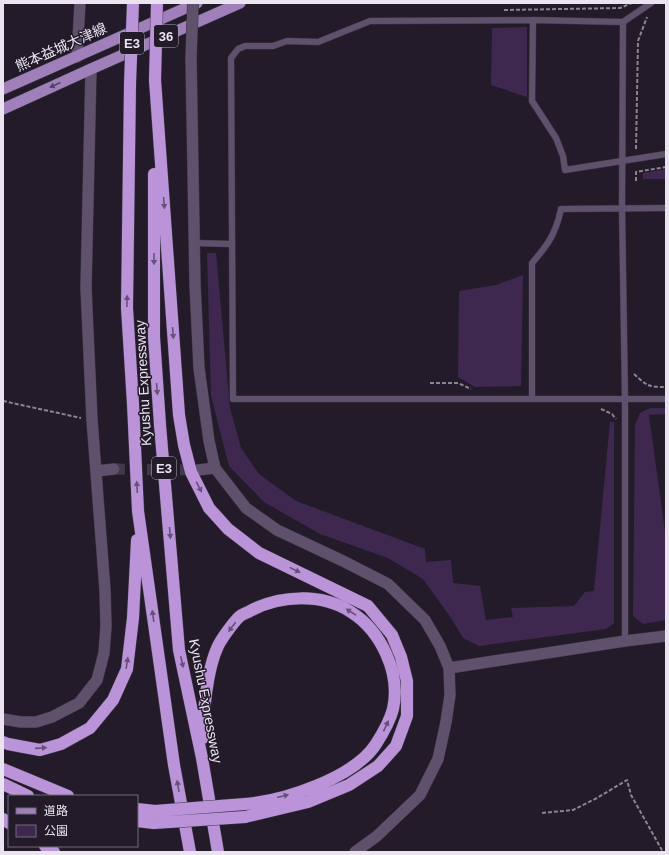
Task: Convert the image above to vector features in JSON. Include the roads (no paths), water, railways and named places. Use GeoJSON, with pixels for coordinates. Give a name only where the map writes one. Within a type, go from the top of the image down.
{"type":"FeatureCollection","features":[{"type":"Feature","properties":{"kind":"highway","name":"Kyushu Expressway"},"geometry":{"type":"LineString","coordinates":[[133,3],[130,84],[127,308],[138,511],[174,765],[190,852]]}},
{"type":"Feature","properties":{"kind":"highway","name":"Kyushu Expressway"},"geometry":{"type":"LineString","coordinates":[[157,3],[155,80],[154,337],[160,424],[180,650],[202,758],[218,852]]}},
{"type":"Feature","properties":{"kind":"highway"},"geometry":{"type":"LineString","coordinates":[[138,809],[155,817],[245,816],[308,802],[349,785],[378,766],[396,746],[407,716],[407,681],[401,657],[392,635],[368,606],[259,552],[228,529],[209,508],[191,472],[184,445],[180,415],[155,80]]}},
{"type":"Feature","properties":{"kind":"highway"},"geometry":{"type":"LineString","coordinates":[[3,742],[40,750],[61,744],[90,728],[113,700],[127,668],[133,618],[138,511]]}},
{"type":"Feature","properties":{"kind":"highway"},"geometry":{"type":"LineString","coordinates":[[138,821],[254,803],[285,796],[317,786],[348,770],[366,757],[374,748],[386,728],[393,709],[394,696],[394,681],[387,655],[370,629],[350,611],[334,604],[312,598],[280,600],[261,605],[240,617],[219,646],[211,666],[203,727],[202,758]]}},
{"type":"Feature","properties":{"kind":"highway"},"geometry":{"type":"LineString","coordinates":[[3,769],[66,795]]}},
{"type":"Feature","properties":{"kind":"highway"},"geometry":{"type":"LineString","coordinates":[[3,784],[26,795]]}},
{"type":"Feature","properties":{"kind":"main road","name":"熊本益城大津線"},"geometry":{"type":"LineString","coordinates":[[3,89],[197,3]]}},
{"type":"Feature","properties":{"kind":"main road","name":"36"},"geometry":{"type":"LineString","coordinates":[[3,109],[91,68],[240,3]]}},
{"type":"Feature","properties":{"kind":"street"},"geometry":{"type":"LineString","coordinates":[[77,57],[80,3]]}},
{"type":"Feature","properties":{"kind":"street"},"geometry":{"type":"LineString","coordinates":[[193,3],[191,58],[194,243],[199,368],[209,441],[215,468],[246,508],[277,530],[388,584],[425,620],[440,646],[449,668],[450,695],[438,759],[420,795],[378,836],[355,852]]}},
{"type":"Feature","properties":{"kind":"street"},"geometry":{"type":"LineString","coordinates":[[3,719],[21,722],[36,722],[52,717],[79,703],[96,680],[104,653],[106,626],[105,590],[92,420],[86,288],[91,68]]}},
{"type":"Feature","properties":{"kind":"street"},"geometry":{"type":"LineString","coordinates":[[198,470],[215,468]]}},
{"type":"Feature","properties":{"kind":"street"},"geometry":{"type":"LineString","coordinates":[[97,471],[114,469]]}},
{"type":"Feature","properties":{"kind":"street"},"geometry":{"type":"LineString","coordinates":[[449,668],[666,636]]}},
{"type":"Feature","properties":{"kind":"lane"},"geometry":{"type":"LineString","coordinates":[[651,3],[623,22],[533,20],[370,21],[318,42],[286,41],[272,46],[245,46],[238,49],[232,58],[232,399],[666,399]]}},
{"type":"Feature","properties":{"kind":"lane"},"geometry":{"type":"LineString","coordinates":[[533,20],[532,101],[556,138],[563,156],[565,170],[666,154]]}},
{"type":"Feature","properties":{"kind":"lane"},"geometry":{"type":"LineString","coordinates":[[623,22],[622,208],[625,399],[625,641]]}},
{"type":"Feature","properties":{"kind":"lane"},"geometry":{"type":"LineString","coordinates":[[532,399],[532,264],[547,247],[554,233],[561,209],[666,208]]}},
{"type":"Feature","properties":{"kind":"lane"},"geometry":{"type":"LineString","coordinates":[[194,243],[232,244]]}},
{"type":"Feature","properties":{"kind":"tunnel"},"geometry":{"type":"LineString","coordinates":[[114,469],[198,470]]}}]}
